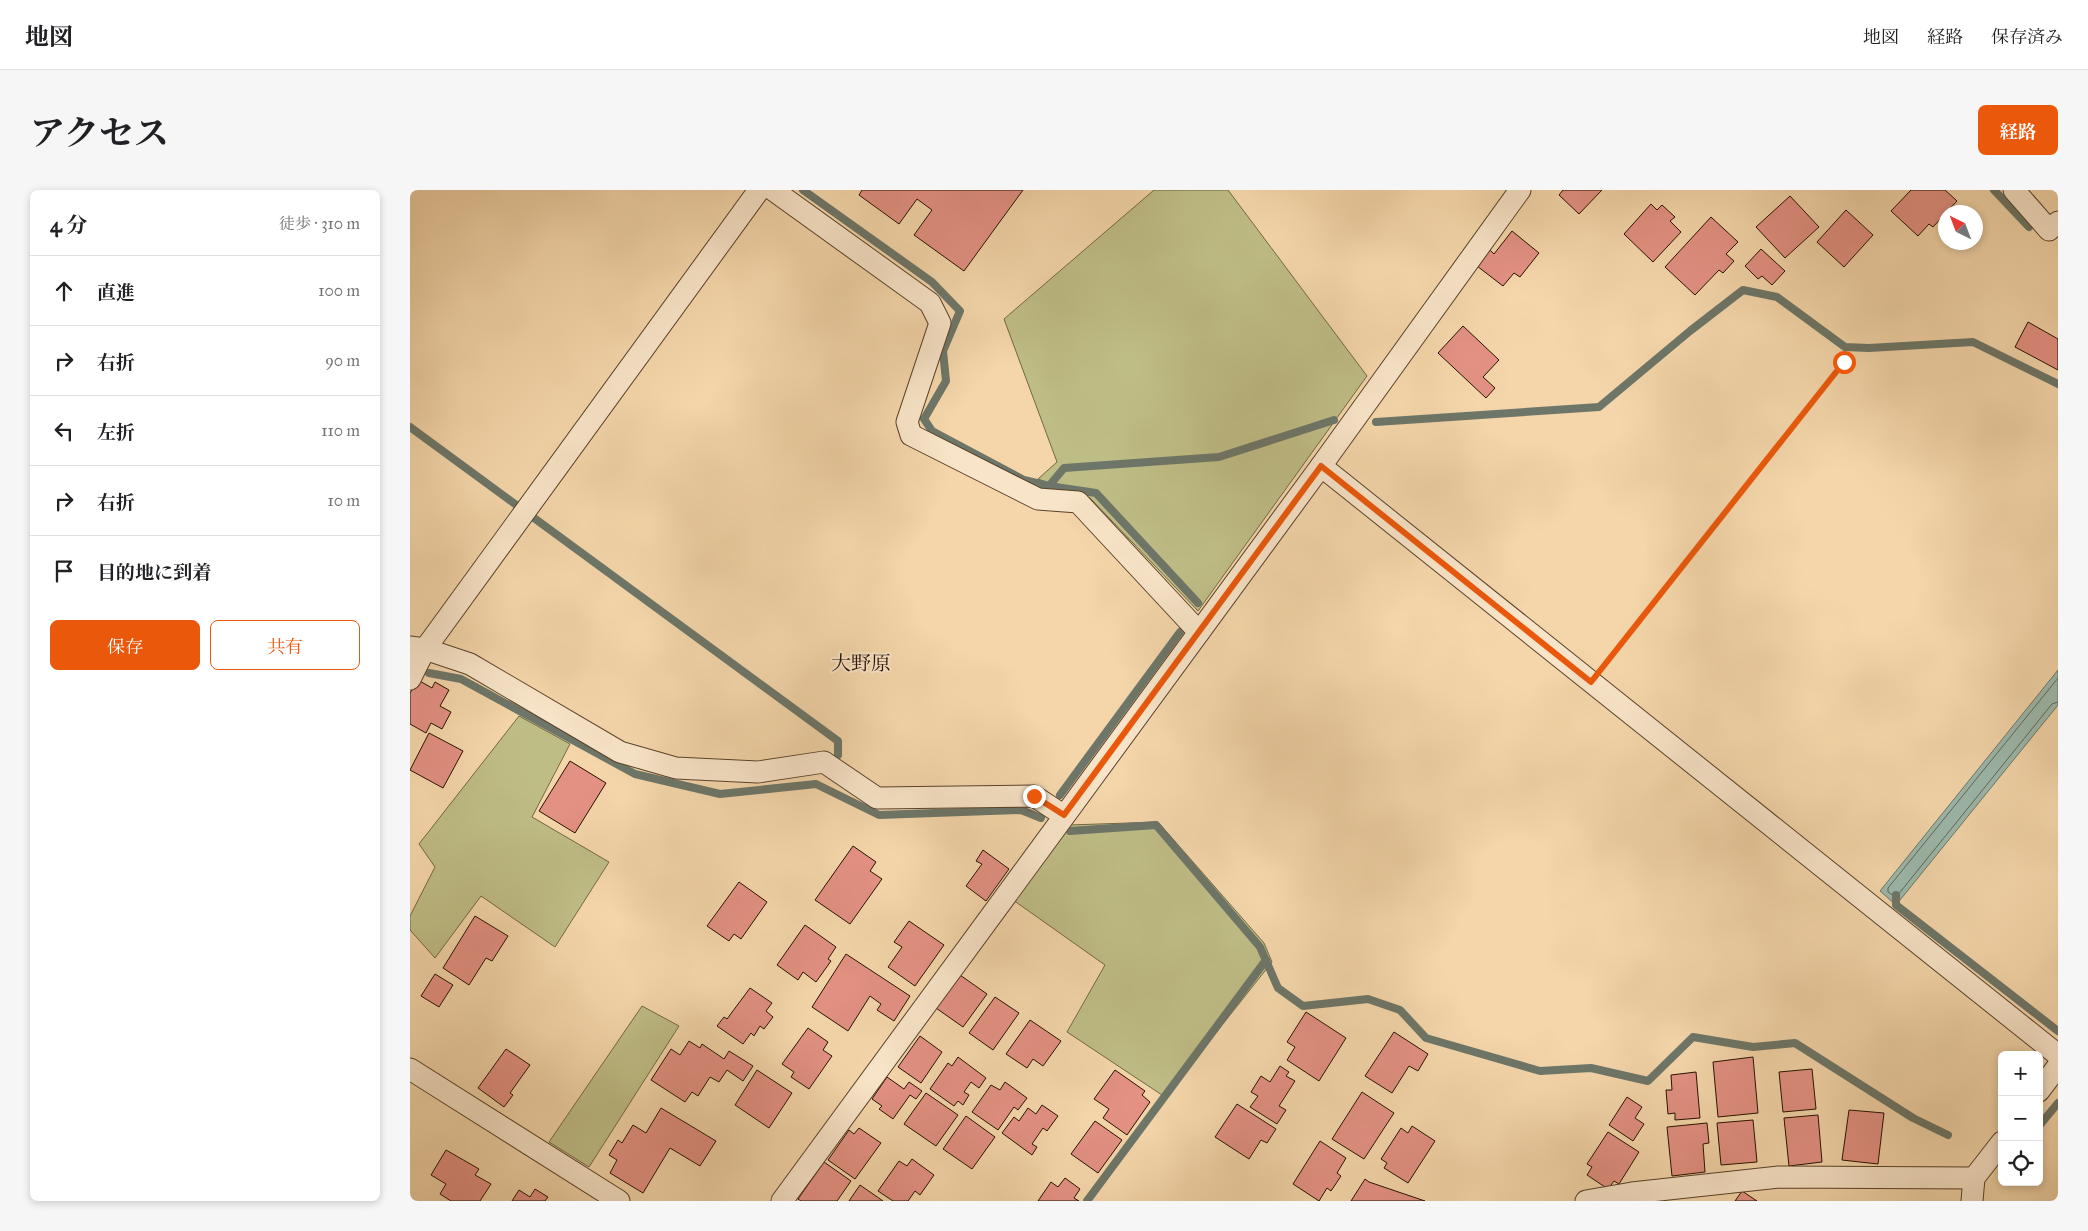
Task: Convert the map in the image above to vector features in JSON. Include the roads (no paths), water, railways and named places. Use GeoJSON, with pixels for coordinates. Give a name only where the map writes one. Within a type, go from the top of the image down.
{"type":"FeatureCollection","features":[{"type":"Feature","properties":{"kind":"street"},"geometry":{"type":"LineString","coordinates":[[410,679],[418,648],[524,513],[758,190]]}},
{"type":"Feature","properties":{"kind":"street"},"geometry":{"type":"LineString","coordinates":[[773,190],[930,303],[940,323],[906,422],[911,435],[1038,499],[1078,502],[1199,632]]}},
{"type":"Feature","properties":{"kind":"street"},"geometry":{"type":"LineString","coordinates":[[782,1201],[1321,466],[1520,190]]}},
{"type":"Feature","properties":{"kind":"street"},"geometry":{"type":"LineString","coordinates":[[2014,190],[2049,230],[2058,222]]}},
{"type":"Feature","properties":{"kind":"street"},"geometry":{"type":"LineString","coordinates":[[1321,466],[2058,1055]]}},
{"type":"Feature","properties":{"kind":"street"},"geometry":{"type":"LineString","coordinates":[[418,648],[470,664],[620,752],[676,768],[758,772],[824,762],[877,798],[1034,796],[1064,815]]}},
{"type":"Feature","properties":{"kind":"street"},"geometry":{"type":"LineString","coordinates":[[2043,1086],[2058,1066]]}},
{"type":"Feature","properties":{"kind":"street"},"geometry":{"type":"LineString","coordinates":[[410,1069],[619,1201]]}},
{"type":"Feature","properties":{"kind":"street"},"geometry":{"type":"LineString","coordinates":[[1972,1201],[1974,1178],[1998,1147]]}},
{"type":"Feature","properties":{"kind":"street"},"geometry":{"type":"LineString","coordinates":[[1586,1201],[1632,1193],[1779,1176],[1974,1178]]}},
{"type":"Feature","properties":{"kind":"water"},"geometry":{"type":"Polygon","coordinates":[[[2058,670],[2058,705],[1896,905],[1880,891],[2058,670]]]}},
{"type":"Feature","properties":{"kind":"waterway"},"geometry":{"type":"LineString","coordinates":[[803,190],[932,282],[960,311],[943,351],[946,381],[924,419],[932,431],[1024,480],[1049,486],[1064,468],[1219,457],[1334,420]]}},
{"type":"Feature","properties":{"kind":"waterway"},"geometry":{"type":"LineString","coordinates":[[1994,190],[2029,227]]}},
{"type":"Feature","properties":{"kind":"waterway"},"geometry":{"type":"LineString","coordinates":[[1376,422],[1599,407],[1690,331],[1743,290],[1777,297],[1845,347],[1869,348],[1973,342],[2058,384]]}},
{"type":"Feature","properties":{"kind":"waterway"},"geometry":{"type":"LineString","coordinates":[[410,427],[838,741],[838,755]]}},
{"type":"Feature","properties":{"kind":"waterway"},"geometry":{"type":"LineString","coordinates":[[1049,486],[1096,493],[1198,603]]}},
{"type":"Feature","properties":{"kind":"waterway"},"geometry":{"type":"LineString","coordinates":[[1060,795],[1180,632]]}},
{"type":"Feature","properties":{"kind":"waterway"},"geometry":{"type":"LineString","coordinates":[[429,673],[461,679],[635,774],[720,794],[816,784],[879,815],[1021,810],[1041,818]]}},
{"type":"Feature","properties":{"kind":"waterway"},"geometry":{"type":"LineString","coordinates":[[1070,831],[1156,825],[1260,947],[1278,988],[1303,1006],[1368,999],[1400,1010],[1426,1038],[1540,1071],[1591,1068],[1648,1081],[1693,1037],[1753,1047],[1795,1043],[1913,1118],[1948,1135]]}},
{"type":"Feature","properties":{"kind":"waterway"},"geometry":{"type":"LineString","coordinates":[[1896,895],[1896,905],[2058,1031]]}},
{"type":"Feature","properties":{"kind":"waterway"},"geometry":{"type":"LineString","coordinates":[[1087,1201],[1266,960]]}},
{"type":"Feature","properties":{"kind":"waterway"},"geometry":{"type":"LineString","coordinates":[[2043,1121],[2058,1103]]}},
{"type":"Feature","properties":{"kind":"district","name":"大野原"},"geometry":{"type":"Point","coordinates":[861,663]}}]}
